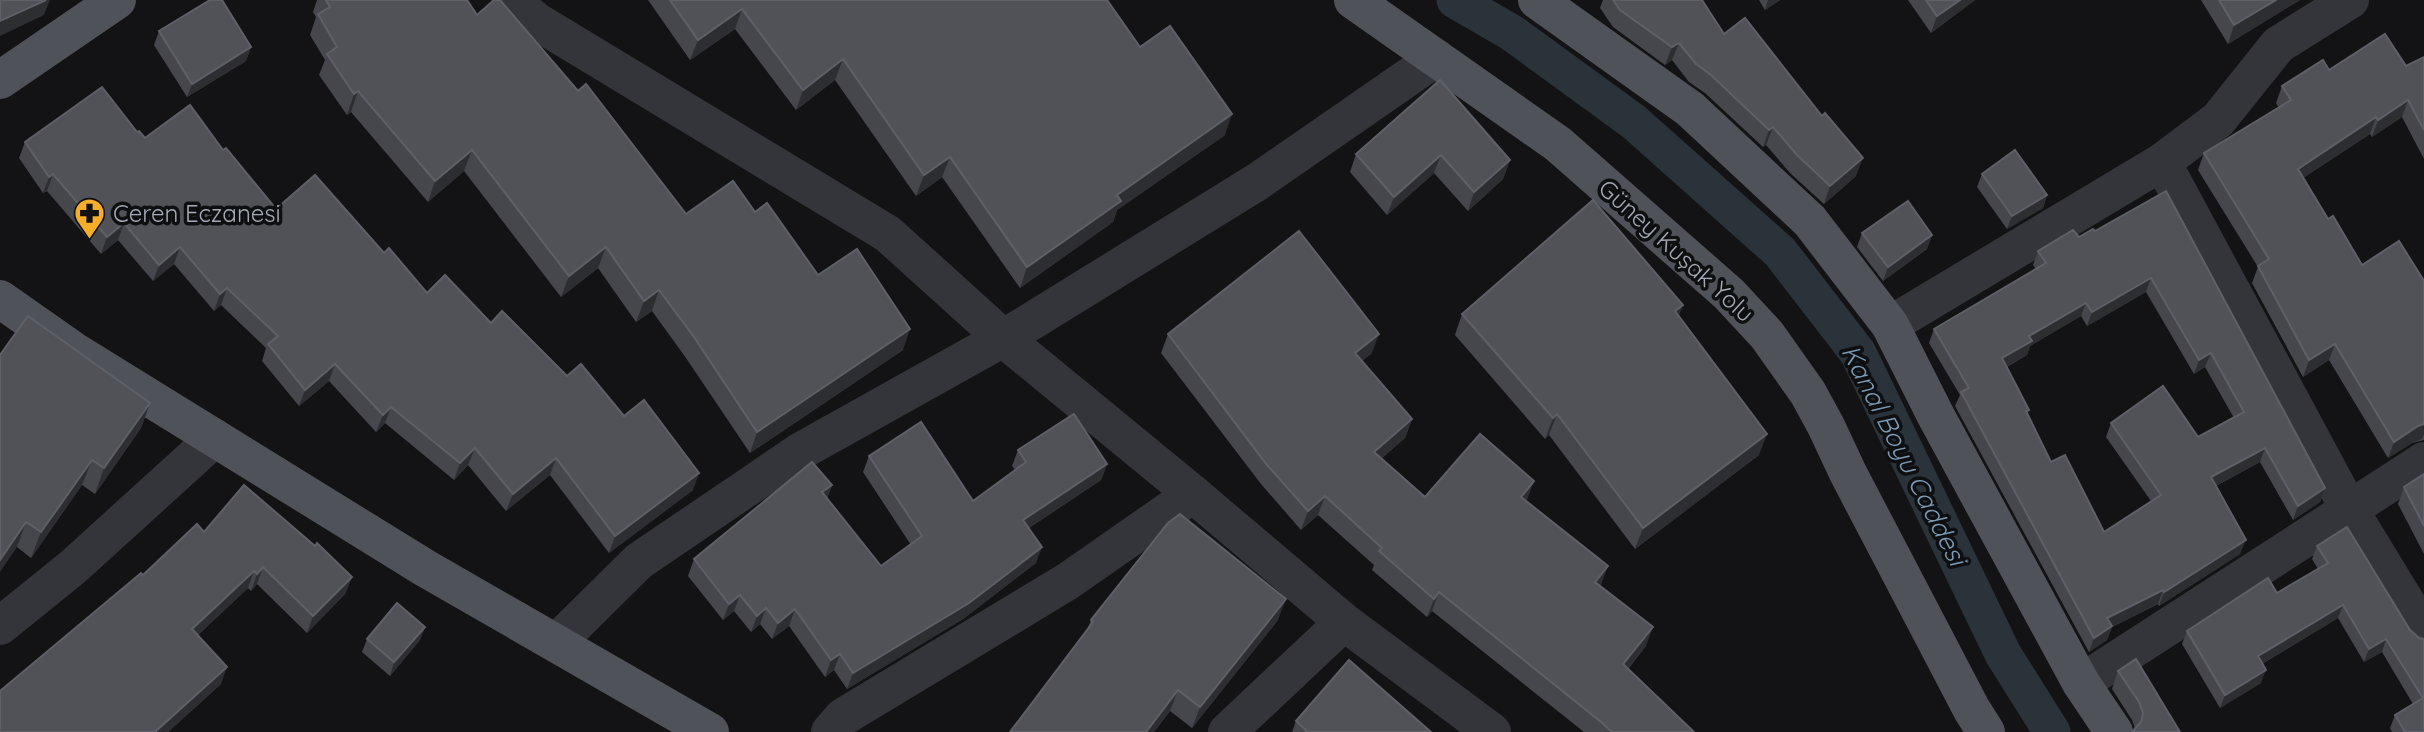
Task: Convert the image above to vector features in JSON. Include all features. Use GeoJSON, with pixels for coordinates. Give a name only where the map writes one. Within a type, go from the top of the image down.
{"type":"FeatureCollection","features":[{"type":"Feature","properties":{"kind":"main road"},"geometry":{"type":"LineString","coordinates":[[0,80],[117,0]]}},
{"type":"Feature","properties":{"kind":"main road","name":"Güney Kuşak Yolu"},"geometry":{"type":"LineString","coordinates":[[1353,0],[1558,144],[1729,294],[1767,335],[1808,393],[1972,710],[1986,732]]}},
{"type":"Feature","properties":{"kind":"main road"},"geometry":{"type":"LineString","coordinates":[[1537,0],[1690,109],[1810,220],[1890,325],[1936,416],[2081,683],[2113,732]]}},
{"type":"Feature","properties":{"kind":"main road"},"geometry":{"type":"LineString","coordinates":[[0,299],[77,352],[425,568],[710,732]]}},
{"type":"Feature","properties":{"kind":"street"},"geometry":{"type":"LineString","coordinates":[[511,0],[536,21],[888,234],[1003,338],[1343,622],[1492,732]]}},
{"type":"Feature","properties":{"kind":"street"},"geometry":{"type":"LineString","coordinates":[[1890,325],[2162,162],[2218,120],[2278,46],[2350,0]]}},
{"type":"Feature","properties":{"kind":"street"},"geometry":{"type":"LineString","coordinates":[[556,643],[639,561],[801,451],[1003,338],[1258,182],[1436,58]]}},
{"type":"Feature","properties":{"kind":"street"},"geometry":{"type":"LineString","coordinates":[[2162,162],[2349,509],[2424,632]]}},
{"type":"Feature","properties":{"kind":"street"},"geometry":{"type":"LineString","coordinates":[[0,626],[73,567],[215,438]]}},
{"type":"Feature","properties":{"kind":"street"},"geometry":{"type":"LineString","coordinates":[[2081,683],[2424,461]]}},
{"type":"Feature","properties":{"kind":"street"},"geometry":{"type":"LineString","coordinates":[[830,732],[843,717],[1068,581],[1193,494]]}},
{"type":"Feature","properties":{"kind":"street"},"geometry":{"type":"LineString","coordinates":[[1227,732],[1343,622]]}},
{"type":"Feature","properties":{"kind":"building"},"geometry":{"type":"Polygon","coordinates":[[[0,0],[46,0],[0,21],[0,0]]]}},
{"type":"Feature","properties":{"kind":"building"},"geometry":{"type":"Polygon","coordinates":[[[210,0],[222,0],[251,47],[192,84],[159,31],[210,0]]]}},
{"type":"Feature","properties":{"kind":"building"},"geometry":{"type":"Polygon","coordinates":[[[326,0],[467,0],[477,15],[494,0],[500,0],[578,91],[586,84],[686,214],[733,181],[755,212],[767,203],[818,275],[857,249],[910,329],[757,432],[694,337],[659,290],[644,301],[606,247],[569,276],[472,150],[435,181],[358,91],[354,94],[327,54],[337,47],[318,14],[330,7],[326,0]]]}},
{"type":"Feature","properties":{"kind":"building"},"geometry":{"type":"Polygon","coordinates":[[[670,0],[1107,0],[1140,47],[1170,26],[1232,114],[1117,195],[1121,201],[1027,267],[950,157],[924,175],[843,59],[803,90],[742,9],[698,40],[670,0]]]}},
{"type":"Feature","properties":{"kind":"building"},"geometry":{"type":"Polygon","coordinates":[[[1613,0],[1702,0],[1724,34],[1745,18],[1822,116],[1825,113],[1863,158],[1830,186],[1797,155],[1773,127],[1769,130],[1696,64],[1679,43],[1672,47],[1620,10],[1613,0]]]}},
{"type":"Feature","properties":{"kind":"building"},"geometry":{"type":"Polygon","coordinates":[[[1926,0],[1960,0],[1937,16],[1926,0]]]}},
{"type":"Feature","properties":{"kind":"building"},"geometry":{"type":"Polygon","coordinates":[[[2219,0],[2276,0],[2234,25],[2219,0]]]}},
{"type":"Feature","properties":{"kind":"building"},"geometry":{"type":"Polygon","coordinates":[[[2385,34],[2406,66],[2424,57],[2424,130],[2408,100],[2378,120],[2376,117],[2298,169],[2328,219],[2333,216],[2362,265],[2399,241],[2424,281],[2424,424],[2394,442],[2335,344],[2309,360],[2258,266],[2269,259],[2204,153],[2291,100],[2282,86],[2323,60],[2329,70],[2385,34]]]}},
{"type":"Feature","properties":{"kind":"building"},"geometry":{"type":"Polygon","coordinates":[[[1440,80],[1510,160],[1474,192],[1441,155],[1394,197],[1356,154],[1440,80]]]}},
{"type":"Feature","properties":{"kind":"building"},"geometry":{"type":"Polygon","coordinates":[[[102,87],[137,132],[145,138],[190,105],[223,150],[226,148],[276,209],[315,175],[384,253],[389,248],[427,293],[445,275],[491,323],[502,311],[567,376],[581,364],[624,416],[644,400],[699,473],[615,536],[556,458],[513,494],[475,448],[460,463],[391,407],[383,415],[335,364],[305,390],[268,344],[278,336],[227,288],[220,294],[180,247],[159,265],[124,223],[107,237],[53,174],[49,177],[25,142],[102,87]]]}},
{"type":"Feature","properties":{"kind":"building"},"geometry":{"type":"Polygon","coordinates":[[[2015,150],[2047,195],[2012,216],[1982,174],[2015,150]]]}},
{"type":"Feature","properties":{"kind":"building"},"geometry":{"type":"Polygon","coordinates":[[[2166,191],[2325,488],[2298,506],[2265,448],[2211,477],[2246,540],[2164,592],[2163,590],[2107,618],[2112,626],[2094,638],[1961,392],[1969,388],[1934,329],[2046,263],[2038,251],[2073,230],[2079,237],[2093,229],[2095,231],[2166,191]],[[2151,278],[2092,312],[2086,303],[2029,336],[2032,341],[2002,358],[2029,410],[2026,411],[2051,462],[2065,455],[2104,532],[2161,495],[2111,423],[2163,386],[2198,437],[2244,412],[2211,353],[2199,360],[2151,278]]]}},
{"type":"Feature","properties":{"kind":"building"},"geometry":{"type":"Polygon","coordinates":[[[1593,200],[1683,305],[1675,311],[1767,434],[1643,528],[1557,414],[1553,418],[1462,314],[1593,200]]]}},
{"type":"Feature","properties":{"kind":"building"},"geometry":{"type":"Polygon","coordinates":[[[1908,201],[1932,235],[1888,267],[1862,233],[1908,201]]]}},
{"type":"Feature","properties":{"kind":"building"},"geometry":{"type":"Polygon","coordinates":[[[1299,231],[1379,334],[1355,353],[1412,419],[1374,452],[1425,497],[1480,434],[1534,481],[1521,497],[1608,566],[1595,582],[1653,627],[1623,664],[1694,732],[1612,732],[1439,592],[1434,599],[1379,551],[1382,548],[1325,496],[1308,511],[1267,465],[1168,334],[1299,231]]]}},
{"type":"Feature","properties":{"kind":"building"},"geometry":{"type":"Polygon","coordinates":[[[28,316],[150,403],[104,468],[92,460],[41,532],[26,522],[0,560],[0,355],[28,316]]]}},
{"type":"Feature","properties":{"kind":"building"},"geometry":{"type":"Polygon","coordinates":[[[1074,414],[1107,464],[1023,520],[1042,547],[969,603],[853,673],[840,654],[831,660],[795,609],[778,623],[766,608],[757,616],[740,595],[729,604],[694,559],[812,462],[832,485],[822,492],[881,566],[922,536],[869,456],[921,422],[973,501],[1026,462],[1018,450],[1074,414]]]}},
{"type":"Feature","properties":{"kind":"building"},"geometry":{"type":"Polygon","coordinates":[[[2424,474],[2424,526],[2404,487],[2424,474]]]}},
{"type":"Feature","properties":{"kind":"building"},"geometry":{"type":"Polygon","coordinates":[[[244,485],[315,546],[317,543],[352,577],[313,616],[263,567],[257,574],[254,571],[192,629],[227,667],[155,732],[0,732],[0,691],[141,573],[143,575],[197,524],[204,532],[244,485]]]}},
{"type":"Feature","properties":{"kind":"building"},"geometry":{"type":"Polygon","coordinates":[[[1180,514],[1286,599],[1200,707],[1178,690],[1146,732],[1010,732],[1093,622],[1091,620],[1168,523],[1180,514]]]}},
{"type":"Feature","properties":{"kind":"building"},"geometry":{"type":"Polygon","coordinates":[[[2347,527],[2410,630],[2424,639],[2424,732],[2405,732],[2395,715],[2423,698],[2386,639],[2369,649],[2343,605],[2258,656],[2266,670],[2225,695],[2187,631],[2268,578],[2277,593],[2328,563],[2317,546],[2347,527]]]}},
{"type":"Feature","properties":{"kind":"building"},"geometry":{"type":"Polygon","coordinates":[[[397,603],[425,627],[394,662],[367,639],[397,603]]]}},
{"type":"Feature","properties":{"kind":"building"},"geometry":{"type":"Polygon","coordinates":[[[2136,659],[2180,732],[2132,732],[2141,722],[2143,713],[2139,702],[2118,671],[2136,659]]]}},
{"type":"Feature","properties":{"kind":"building"},"geometry":{"type":"Polygon","coordinates":[[[1349,660],[1431,732],[1305,732],[1307,731],[1296,721],[1349,660]]]}},
{"type":"Feature","properties":{"kind":"waterway","name":"Kanal Boyu Caddesi"},"geometry":{"type":"LineString","coordinates":[[1455,0],[1512,33],[1634,122],[1780,252],[1858,353],[2003,654],[2052,732]]}},
{"type":"Feature","properties":{"kind":"place","name":"Ceren Eczanesi"},"geometry":{"type":"Point","coordinates":[90,241]}}]}
